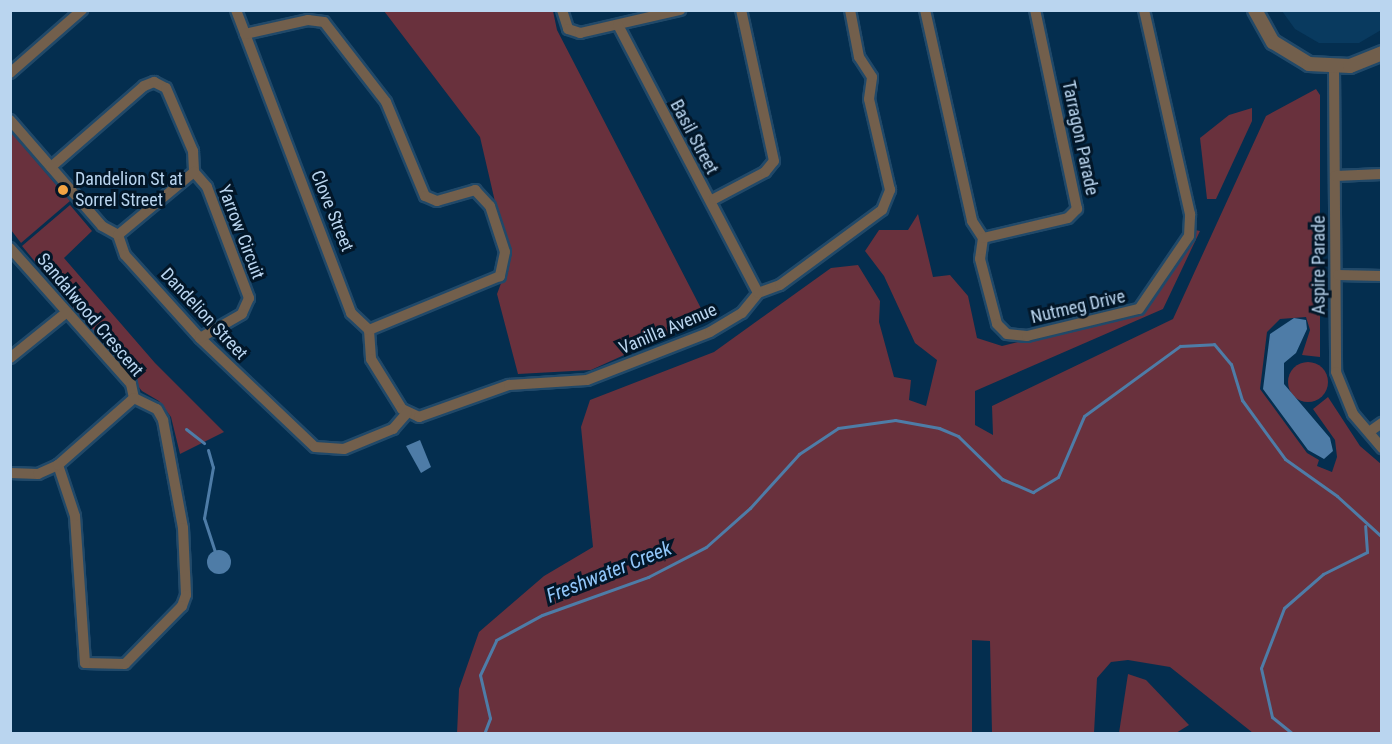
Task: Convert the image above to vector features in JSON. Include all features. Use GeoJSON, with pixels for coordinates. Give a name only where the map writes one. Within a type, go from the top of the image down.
{"type":"FeatureCollection","features":[{"type":"Feature","properties":{"kind":"street"},"geometry":{"type":"LineString","coordinates":[[10,73],[82,10]]}},
{"type":"Feature","properties":{"kind":"street","name":"Clove Street"},"geometry":{"type":"LineString","coordinates":[[236,10],[351,313],[369,330]]}},
{"type":"Feature","properties":{"kind":"street"},"geometry":{"type":"LineString","coordinates":[[562,10],[573,32],[618,25],[680,10]]}},
{"type":"Feature","properties":{"kind":"street"},"geometry":{"type":"LineString","coordinates":[[714,199],[765,172],[774,161],[741,10]]}},
{"type":"Feature","properties":{"kind":"street","name":"Vanilla Avenue"},"geometry":{"type":"LineString","coordinates":[[407,413],[425,417],[509,385],[596,377],[718,328],[746,310],[758,293],[787,280],[889,201],[869,99],[872,77],[860,58],[850,10]]}},
{"type":"Feature","properties":{"kind":"street","name":"Nutmeg Drive"},"geometry":{"type":"LineString","coordinates":[[925,10],[972,221],[983,238],[981,262],[997,324],[1007,334],[1035,336],[1119,315],[1150,299],[1186,243],[1192,224],[1144,10]]}},
{"type":"Feature","properties":{"kind":"street","name":"Tarragon Parade"},"geometry":{"type":"LineString","coordinates":[[983,238],[1068,218],[1077,209],[1035,10]]}},
{"type":"Feature","properties":{"kind":"street"},"geometry":{"type":"LineString","coordinates":[[1255,10],[1284,51],[1309,64],[1334,67],[1382,52]]}},
{"type":"Feature","properties":{"kind":"street"},"geometry":{"type":"LineString","coordinates":[[245,34],[308,20],[324,22],[386,102],[425,196],[437,201],[475,190],[490,206],[505,252],[500,276],[369,330],[371,359],[407,413]]}},
{"type":"Feature","properties":{"kind":"street","name":"Basil Street"},"geometry":{"type":"LineString","coordinates":[[618,25],[697,183],[714,199],[717,220],[758,293]]}},
{"type":"Feature","properties":{"kind":"street","name":"Aspire Parade"},"geometry":{"type":"LineString","coordinates":[[1334,67],[1333,253],[1338,276],[1336,372],[1353,414],[1382,448]]}},
{"type":"Feature","properties":{"kind":"street","name":"Yarrow Circuit"},"geometry":{"type":"LineString","coordinates":[[51,167],[154,82],[168,90],[193,151],[194,172],[209,190],[249,302],[242,314],[200,338]]}},
{"type":"Feature","properties":{"kind":"street","name":"Dandelion Street"},"geometry":{"type":"LineString","coordinates":[[10,120],[102,226],[118,235],[125,255],[200,338],[319,449],[336,451],[390,431],[407,413]]}},
{"type":"Feature","properties":{"kind":"street"},"geometry":{"type":"LineString","coordinates":[[118,235],[194,172]]}},
{"type":"Feature","properties":{"kind":"street"},"geometry":{"type":"LineString","coordinates":[[1335,176],[1382,174]]}},
{"type":"Feature","properties":{"kind":"street","name":"Sandalwood Crescent"},"geometry":{"type":"LineString","coordinates":[[10,248],[131,384],[135,398],[157,409],[167,434],[183,528],[186,595],[182,606],[125,664],[86,663],[75,516],[58,465]]}},
{"type":"Feature","properties":{"kind":"street"},"geometry":{"type":"LineString","coordinates":[[1338,276],[1382,276]]}},
{"type":"Feature","properties":{"kind":"street"},"geometry":{"type":"LineString","coordinates":[[10,358],[68,312]]}},
{"type":"Feature","properties":{"kind":"street"},"geometry":{"type":"LineString","coordinates":[[10,473],[38,474],[58,465],[135,398]]}},
{"type":"Feature","properties":{"kind":"street"},"geometry":{"type":"LineString","coordinates":[[1369,432],[1382,423]]}},
{"type":"Feature","properties":{"kind":"shaded area"},"geometry":{"type":"Polygon","coordinates":[[[384,11],[553,11],[557,30],[706,318],[591,370],[518,374],[497,294],[509,262],[480,137],[384,11]]]}},
{"type":"Feature","properties":{"kind":"shaded area"},"geometry":{"type":"Polygon","coordinates":[[[1282,11],[1381,11],[1381,30],[1359,43],[1319,43],[1295,29],[1282,11]]]}},
{"type":"Feature","properties":{"kind":"shaded area"},"geometry":{"type":"Polygon","coordinates":[[[1316,89],[1320,95],[1320,357],[1302,355],[1310,330],[1306,317],[1280,319],[1267,332],[1260,389],[1307,453],[1319,460],[1317,466],[1332,472],[1337,457],[1335,440],[1313,409],[1328,397],[1360,446],[1381,464],[1381,733],[1253,733],[1170,667],[1128,660],[1111,662],[1097,678],[1094,733],[992,733],[990,641],[972,640],[972,733],[457,734],[459,689],[479,632],[544,576],[593,547],[581,427],[590,400],[714,352],[831,268],[858,265],[880,301],[879,322],[894,377],[911,380],[909,400],[926,406],[937,360],[915,343],[884,276],[865,251],[879,230],[908,230],[918,214],[933,277],[950,275],[968,296],[977,338],[1002,346],[1131,314],[1152,303],[1195,230],[1200,231],[1163,309],[975,391],[975,425],[993,435],[992,406],[1173,319],[1266,116],[1316,89]]]}},
{"type":"Feature","properties":{"kind":"shaded area"},"geometry":{"type":"Polygon","coordinates":[[[1252,108],[1252,121],[1216,199],[1207,199],[1200,138],[1229,115],[1252,108]]]}},
{"type":"Feature","properties":{"kind":"shaded area"},"geometry":{"type":"Polygon","coordinates":[[[10,131],[70,201],[21,243],[11,230],[10,131]]]}},
{"type":"Feature","properties":{"kind":"shaded area"},"geometry":{"type":"Polygon","coordinates":[[[70,205],[92,231],[64,258],[155,363],[224,432],[180,454],[171,417],[159,401],[142,391],[22,246],[70,205]]]}},
{"type":"Feature","properties":{"kind":"shaded area"},"geometry":{"type":"Polygon","coordinates":[[[1294,318],[1306,320],[1307,329],[1296,353],[1284,363],[1284,384],[1330,438],[1333,451],[1324,459],[1308,450],[1263,389],[1270,334],[1294,318]]]}},
{"type":"Feature","properties":{"kind":"shaded area"},"geometry":{"type":"Polygon","coordinates":[[[1308,362],[1316,363],[1322,368],[1327,374],[1327,390],[1322,396],[1316,401],[1308,402],[1300,401],[1294,396],[1289,390],[1288,382],[1289,374],[1294,368],[1300,363],[1308,362]]]}},
{"type":"Feature","properties":{"kind":"shaded area"},"geometry":{"type":"Polygon","coordinates":[[[420,440],[431,467],[421,473],[406,446],[420,440]]]}},
{"type":"Feature","properties":{"kind":"shaded area"},"geometry":{"type":"Polygon","coordinates":[[[219,550],[228,553],[231,562],[228,571],[219,574],[210,571],[207,562],[210,553],[219,550]]]}},
{"type":"Feature","properties":{"kind":"shaded area"},"geometry":{"type":"Polygon","coordinates":[[[1128,674],[1146,680],[1189,725],[1176,733],[1119,733],[1128,674]]]}},
{"type":"Feature","properties":{"kind":"waterway","name":"Freshwater Creek"},"geometry":{"type":"LineString","coordinates":[[484,734],[490,718],[480,675],[496,640],[542,615],[648,577],[706,547],[750,508],[799,454],[838,428],[895,420],[939,428],[958,436],[1002,479],[1033,492],[1058,477],[1084,416],[1180,346],[1214,344],[1231,364],[1242,400],[1285,459],[1337,496],[1382,537]]}},
{"type":"Feature","properties":{"kind":"waterway"},"geometry":{"type":"LineString","coordinates":[[186,429],[204,443]]}},
{"type":"Feature","properties":{"kind":"waterway"},"geometry":{"type":"LineString","coordinates":[[208,450],[213,467],[204,518],[215,552]]}},
{"type":"Feature","properties":{"kind":"waterway","name":"Freshwater Creek"},"geometry":{"type":"LineString","coordinates":[[1293,734],[1272,717],[1261,668],[1284,608],[1323,574],[1367,552],[1365,526]]}},
{"type":"Feature","properties":{"kind":"place","name":"Dandelion St at Sorrel Street"},"geometry":{"type":"Point","coordinates":[63,190]}}]}
